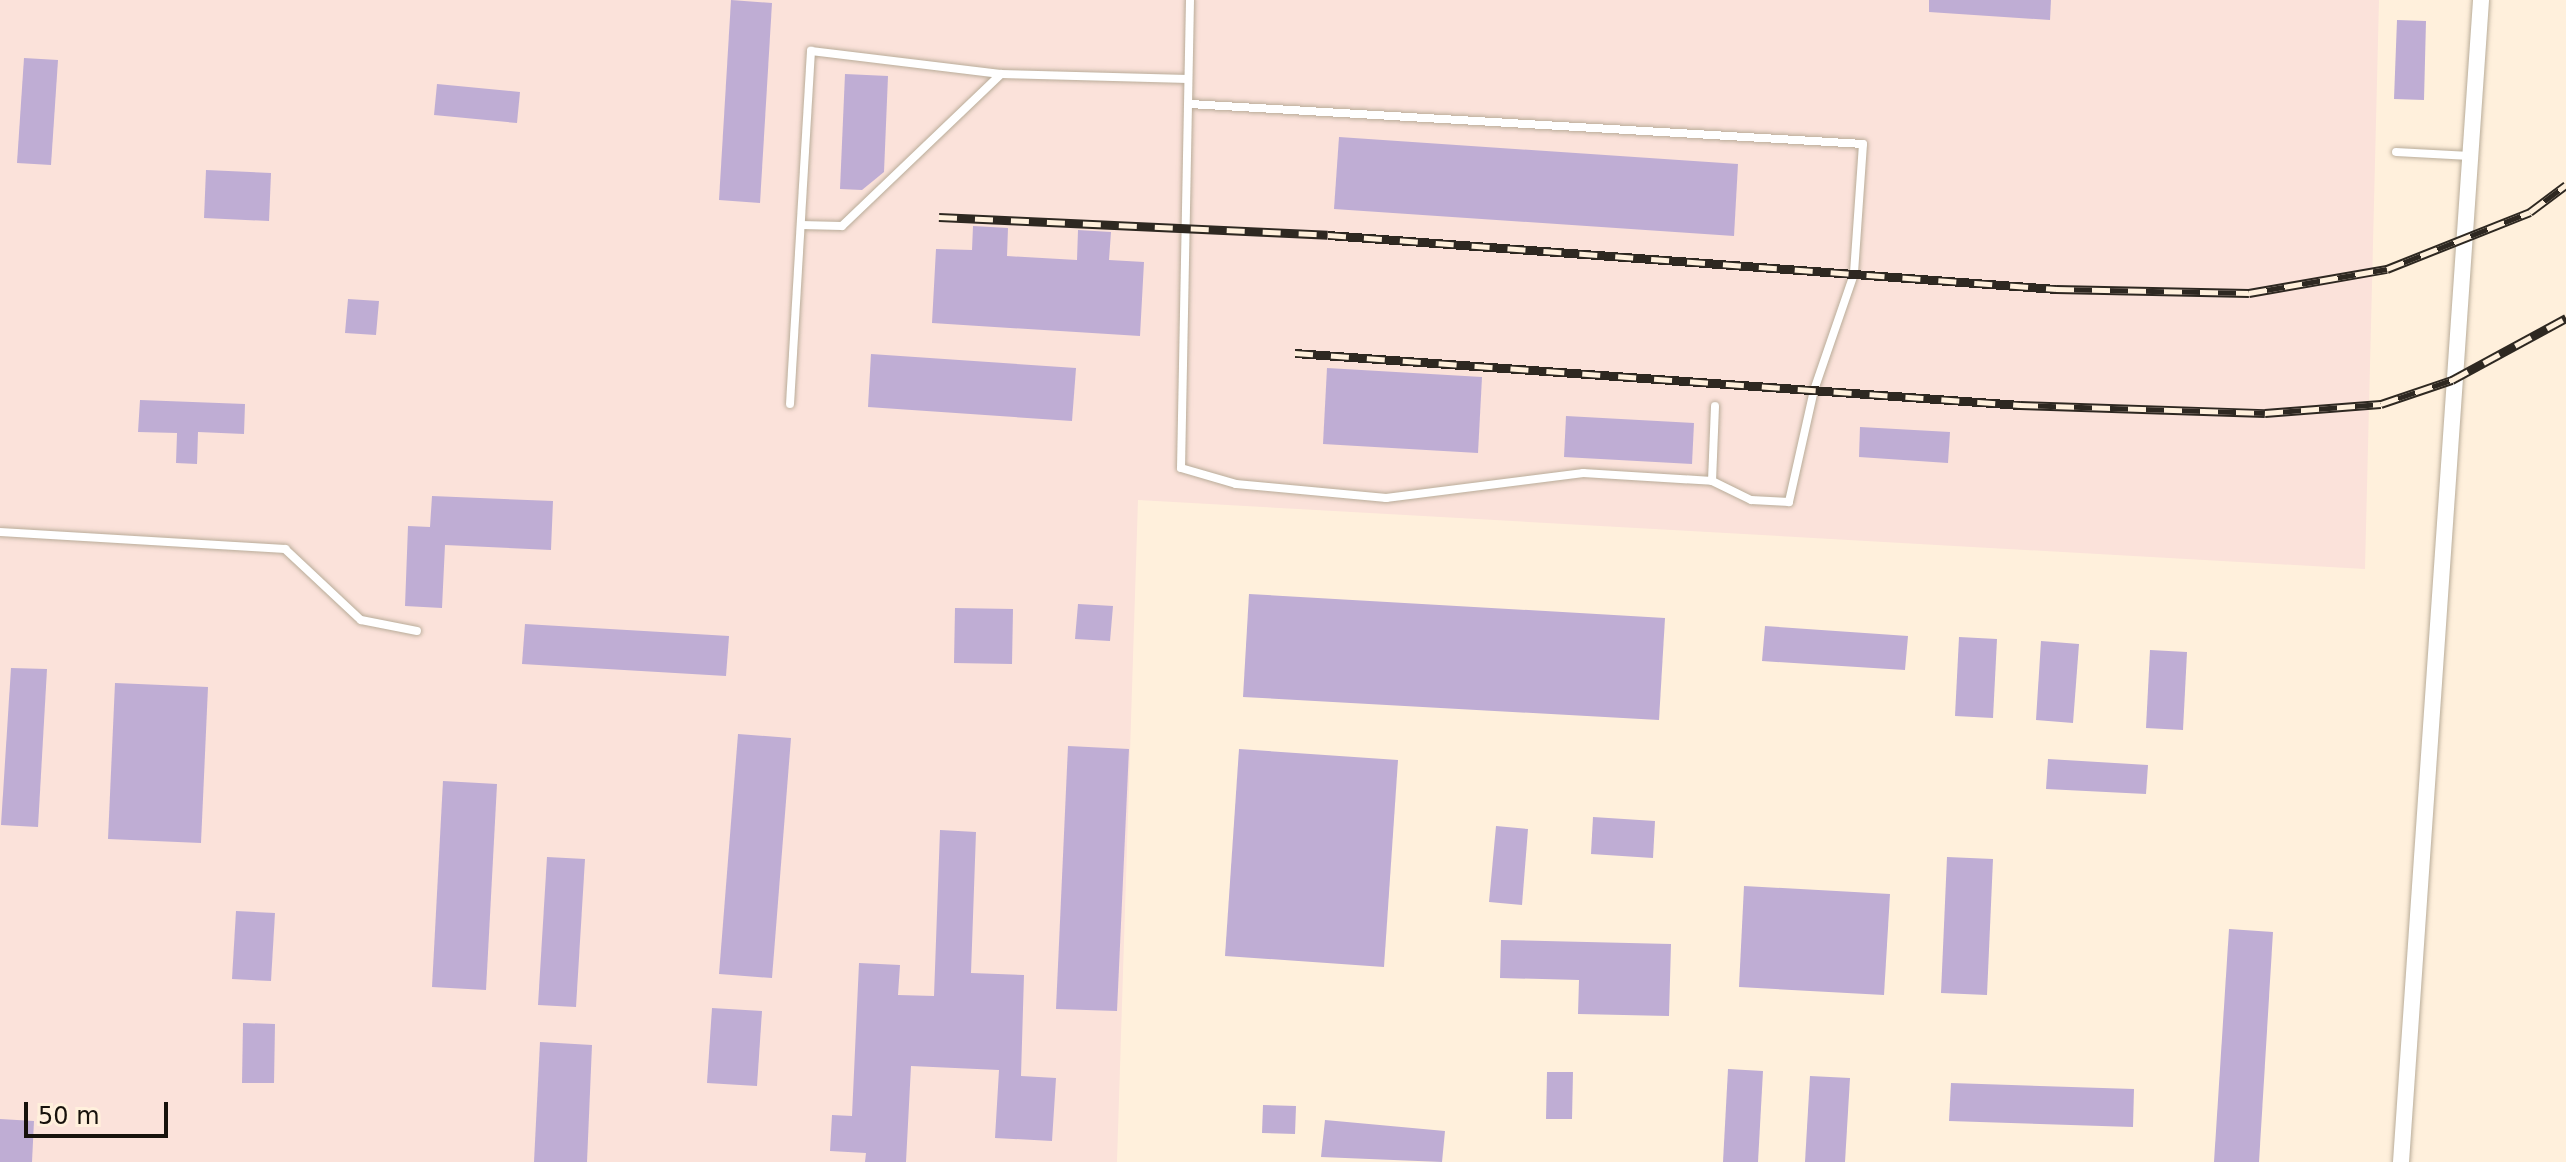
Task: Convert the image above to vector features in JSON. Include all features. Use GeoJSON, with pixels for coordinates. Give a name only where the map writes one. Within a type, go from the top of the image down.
{"type":"FeatureCollection","features":[{"type":"Feature","properties":{"kind":"street"},"geometry":{"type":"LineString","coordinates":[[2401,1162],[2481,0]]}},
{"type":"Feature","properties":{"kind":"lane"},"geometry":{"type":"LineString","coordinates":[[1190,0],[1181,468],[1236,484],[1386,498],[1583,473],[1712,481],[1751,500],[1789,502],[1814,390],[1854,274],[1863,144],[1190,104]]}},
{"type":"Feature","properties":{"kind":"lane"},"geometry":{"type":"LineString","coordinates":[[790,404],[811,51],[1001,74],[1188,79]]}},
{"type":"Feature","properties":{"kind":"lane"},"geometry":{"type":"LineString","coordinates":[[801,225],[842,226],[1001,74]]}},
{"type":"Feature","properties":{"kind":"lane"},"geometry":{"type":"LineString","coordinates":[[2396,152],[2470,156]]}},
{"type":"Feature","properties":{"kind":"lane"},"geometry":{"type":"LineString","coordinates":[[1712,481],[1715,406]]}},
{"type":"Feature","properties":{"kind":"lane"},"geometry":{"type":"LineString","coordinates":[[0,532],[285,549],[361,620],[417,631]]}},
{"type":"Feature","properties":{"kind":"shaded area"},"geometry":{"type":"Polygon","coordinates":[[[0,0],[2379,0],[2365,569],[1138,500],[1117,1162],[0,1162],[0,0]]]}},
{"type":"Feature","properties":{"kind":"building"},"geometry":{"type":"Polygon","coordinates":[[[731,0],[772,3],[760,203],[719,200],[731,0]]]}},
{"type":"Feature","properties":{"kind":"building"},"geometry":{"type":"Polygon","coordinates":[[[1929,0],[2051,0],[2050,20],[1929,12],[1929,0]]]}},
{"type":"Feature","properties":{"kind":"building"},"geometry":{"type":"Polygon","coordinates":[[[2397,20],[2426,21],[2424,100],[2394,99],[2397,20]]]}},
{"type":"Feature","properties":{"kind":"building"},"geometry":{"type":"Polygon","coordinates":[[[24,58],[58,60],[51,165],[17,163],[24,58]]]}},
{"type":"Feature","properties":{"kind":"building"},"geometry":{"type":"Polygon","coordinates":[[[845,74],[888,76],[884,172],[862,190],[840,189],[845,74]]]}},
{"type":"Feature","properties":{"kind":"building"},"geometry":{"type":"Polygon","coordinates":[[[437,84],[520,92],[517,123],[434,115],[437,84]]]}},
{"type":"Feature","properties":{"kind":"building"},"geometry":{"type":"Polygon","coordinates":[[[1339,137],[1738,164],[1734,236],[1334,209],[1339,137]]]}},
{"type":"Feature","properties":{"kind":"building"},"geometry":{"type":"Polygon","coordinates":[[[206,170],[271,173],[269,221],[204,218],[206,170]]]}},
{"type":"Feature","properties":{"kind":"building"},"geometry":{"type":"Polygon","coordinates":[[[973,226],[1008,228],[1007,256],[1077,260],[1078,230],[1111,232],[1109,260],[1144,262],[1140,336],[932,323],[936,249],[972,250],[973,226]]]}},
{"type":"Feature","properties":{"kind":"building"},"geometry":{"type":"Polygon","coordinates":[[[348,299],[379,301],[376,335],[345,333],[348,299]]]}},
{"type":"Feature","properties":{"kind":"building"},"geometry":{"type":"Polygon","coordinates":[[[871,354],[1076,368],[1072,421],[868,407],[871,354]]]}},
{"type":"Feature","properties":{"kind":"building"},"geometry":{"type":"Polygon","coordinates":[[[1327,368],[1482,377],[1478,453],[1323,444],[1327,368]]]}},
{"type":"Feature","properties":{"kind":"building"},"geometry":{"type":"Polygon","coordinates":[[[140,400],[245,404],[244,434],[198,432],[197,464],[176,463],[177,433],[138,432],[140,400]]]}},
{"type":"Feature","properties":{"kind":"building"},"geometry":{"type":"Polygon","coordinates":[[[1566,416],[1694,423],[1692,464],[1564,457],[1566,416]]]}},
{"type":"Feature","properties":{"kind":"building"},"geometry":{"type":"Polygon","coordinates":[[[1860,427],[1950,432],[1948,463],[1859,457],[1860,427]]]}},
{"type":"Feature","properties":{"kind":"building"},"geometry":{"type":"Polygon","coordinates":[[[432,496],[553,501],[551,550],[445,545],[442,608],[405,606],[408,526],[430,527],[432,496]]]}},
{"type":"Feature","properties":{"kind":"building"},"geometry":{"type":"Polygon","coordinates":[[[1249,594],[1665,618],[1659,720],[1243,697],[1249,594]]]}},
{"type":"Feature","properties":{"kind":"building"},"geometry":{"type":"Polygon","coordinates":[[[1078,604],[1113,606],[1110,641],[1075,639],[1078,604]]]}},
{"type":"Feature","properties":{"kind":"building"},"geometry":{"type":"Polygon","coordinates":[[[955,608],[1013,609],[1012,664],[954,663],[955,608]]]}},
{"type":"Feature","properties":{"kind":"building"},"geometry":{"type":"Polygon","coordinates":[[[525,624],[729,636],[726,676],[522,664],[525,624]]]}},
{"type":"Feature","properties":{"kind":"building"},"geometry":{"type":"Polygon","coordinates":[[[1765,626],[1908,636],[1905,670],[1762,661],[1765,626]]]}},
{"type":"Feature","properties":{"kind":"building"},"geometry":{"type":"Polygon","coordinates":[[[1959,637],[1997,639],[1993,718],[1955,716],[1959,637]]]}},
{"type":"Feature","properties":{"kind":"building"},"geometry":{"type":"Polygon","coordinates":[[[2041,641],[2079,644],[2073,723],[2036,720],[2041,641]]]}},
{"type":"Feature","properties":{"kind":"building"},"geometry":{"type":"Polygon","coordinates":[[[2150,650],[2187,652],[2183,730],[2146,728],[2150,650]]]}},
{"type":"Feature","properties":{"kind":"building"},"geometry":{"type":"Polygon","coordinates":[[[11,668],[47,669],[38,827],[1,825],[11,668]]]}},
{"type":"Feature","properties":{"kind":"building"},"geometry":{"type":"Polygon","coordinates":[[[115,683],[208,687],[201,843],[108,839],[115,683]]]}},
{"type":"Feature","properties":{"kind":"building"},"geometry":{"type":"Polygon","coordinates":[[[738,734],[791,738],[772,978],[719,974],[738,734]]]}},
{"type":"Feature","properties":{"kind":"building"},"geometry":{"type":"Polygon","coordinates":[[[1068,746],[1129,749],[1117,1011],[1056,1009],[1068,746]]]}},
{"type":"Feature","properties":{"kind":"building"},"geometry":{"type":"Polygon","coordinates":[[[1239,749],[1398,760],[1384,967],[1225,956],[1239,749]]]}},
{"type":"Feature","properties":{"kind":"building"},"geometry":{"type":"Polygon","coordinates":[[[2048,759],[2148,765],[2146,794],[2046,789],[2048,759]]]}},
{"type":"Feature","properties":{"kind":"building"},"geometry":{"type":"Polygon","coordinates":[[[443,781],[497,784],[486,990],[432,987],[443,781]]]}},
{"type":"Feature","properties":{"kind":"building"},"geometry":{"type":"Polygon","coordinates":[[[1593,817],[1655,821],[1653,858],[1591,854],[1593,817]]]}},
{"type":"Feature","properties":{"kind":"building"},"geometry":{"type":"Polygon","coordinates":[[[1496,826],[1528,829],[1522,905],[1489,902],[1496,826]]]}},
{"type":"Feature","properties":{"kind":"building"},"geometry":{"type":"Polygon","coordinates":[[[940,830],[976,832],[971,973],[1024,975],[1021,1076],[1056,1078],[1052,1141],[995,1138],[999,1070],[911,1066],[906,1162],[865,1162],[866,1153],[830,1151],[832,1115],[852,1116],[859,963],[900,965],[898,995],[934,996],[940,830]]]}},
{"type":"Feature","properties":{"kind":"building"},"geometry":{"type":"Polygon","coordinates":[[[547,857],[585,859],[576,1007],[538,1005],[547,857]]]}},
{"type":"Feature","properties":{"kind":"building"},"geometry":{"type":"Polygon","coordinates":[[[1947,857],[1993,859],[1987,995],[1941,993],[1947,857]]]}},
{"type":"Feature","properties":{"kind":"building"},"geometry":{"type":"Polygon","coordinates":[[[1744,886],[1890,894],[1884,995],[1739,987],[1744,886]]]}},
{"type":"Feature","properties":{"kind":"building"},"geometry":{"type":"Polygon","coordinates":[[[236,911],[275,913],[271,981],[232,979],[236,911]]]}},
{"type":"Feature","properties":{"kind":"building"},"geometry":{"type":"Polygon","coordinates":[[[2229,929],[2273,932],[2259,1162],[2214,1162],[2229,929]]]}},
{"type":"Feature","properties":{"kind":"building"},"geometry":{"type":"Polygon","coordinates":[[[1501,940],[1671,944],[1669,1016],[1578,1014],[1579,980],[1500,978],[1501,940]]]}},
{"type":"Feature","properties":{"kind":"building"},"geometry":{"type":"Polygon","coordinates":[[[712,1008],[762,1011],[757,1086],[707,1083],[712,1008]]]}},
{"type":"Feature","properties":{"kind":"building"},"geometry":{"type":"Polygon","coordinates":[[[243,1023],[275,1024],[274,1083],[242,1083],[243,1023]]]}},
{"type":"Feature","properties":{"kind":"building"},"geometry":{"type":"Polygon","coordinates":[[[540,1042],[592,1045],[587,1162],[534,1162],[540,1042]]]}},
{"type":"Feature","properties":{"kind":"building"},"geometry":{"type":"Polygon","coordinates":[[[1728,1069],[1763,1071],[1758,1162],[1723,1162],[1728,1069]]]}},
{"type":"Feature","properties":{"kind":"building"},"geometry":{"type":"Polygon","coordinates":[[[1547,1072],[1573,1072],[1572,1119],[1546,1119],[1547,1072]]]}},
{"type":"Feature","properties":{"kind":"building"},"geometry":{"type":"Polygon","coordinates":[[[1810,1076],[1850,1078],[1845,1162],[1805,1162],[1810,1076]]]}},
{"type":"Feature","properties":{"kind":"building"},"geometry":{"type":"Polygon","coordinates":[[[1951,1083],[2134,1089],[2133,1127],[1949,1121],[1951,1083]]]}},
{"type":"Feature","properties":{"kind":"building"},"geometry":{"type":"Polygon","coordinates":[[[1263,1105],[1296,1106],[1295,1134],[1262,1133],[1263,1105]]]}},
{"type":"Feature","properties":{"kind":"building"},"geometry":{"type":"Polygon","coordinates":[[[0,1119],[34,1121],[32,1162],[0,1162],[0,1119]]]}},
{"type":"Feature","properties":{"kind":"building"},"geometry":{"type":"Polygon","coordinates":[[[1325,1120],[1445,1131],[1442,1162],[1321,1157],[1325,1120]]]}},
{"type":"Feature","properties":{"kind":"railway"},"geometry":{"type":"LineString","coordinates":[[939,217],[1328,235],[2056,289],[2249,293],[2387,269],[2530,212],[2566,185]]}},
{"type":"Feature","properties":{"kind":"railway"},"geometry":{"type":"LineString","coordinates":[[1295,353],[2020,405],[2265,413],[2381,404],[2452,380],[2566,318]]}}]}
